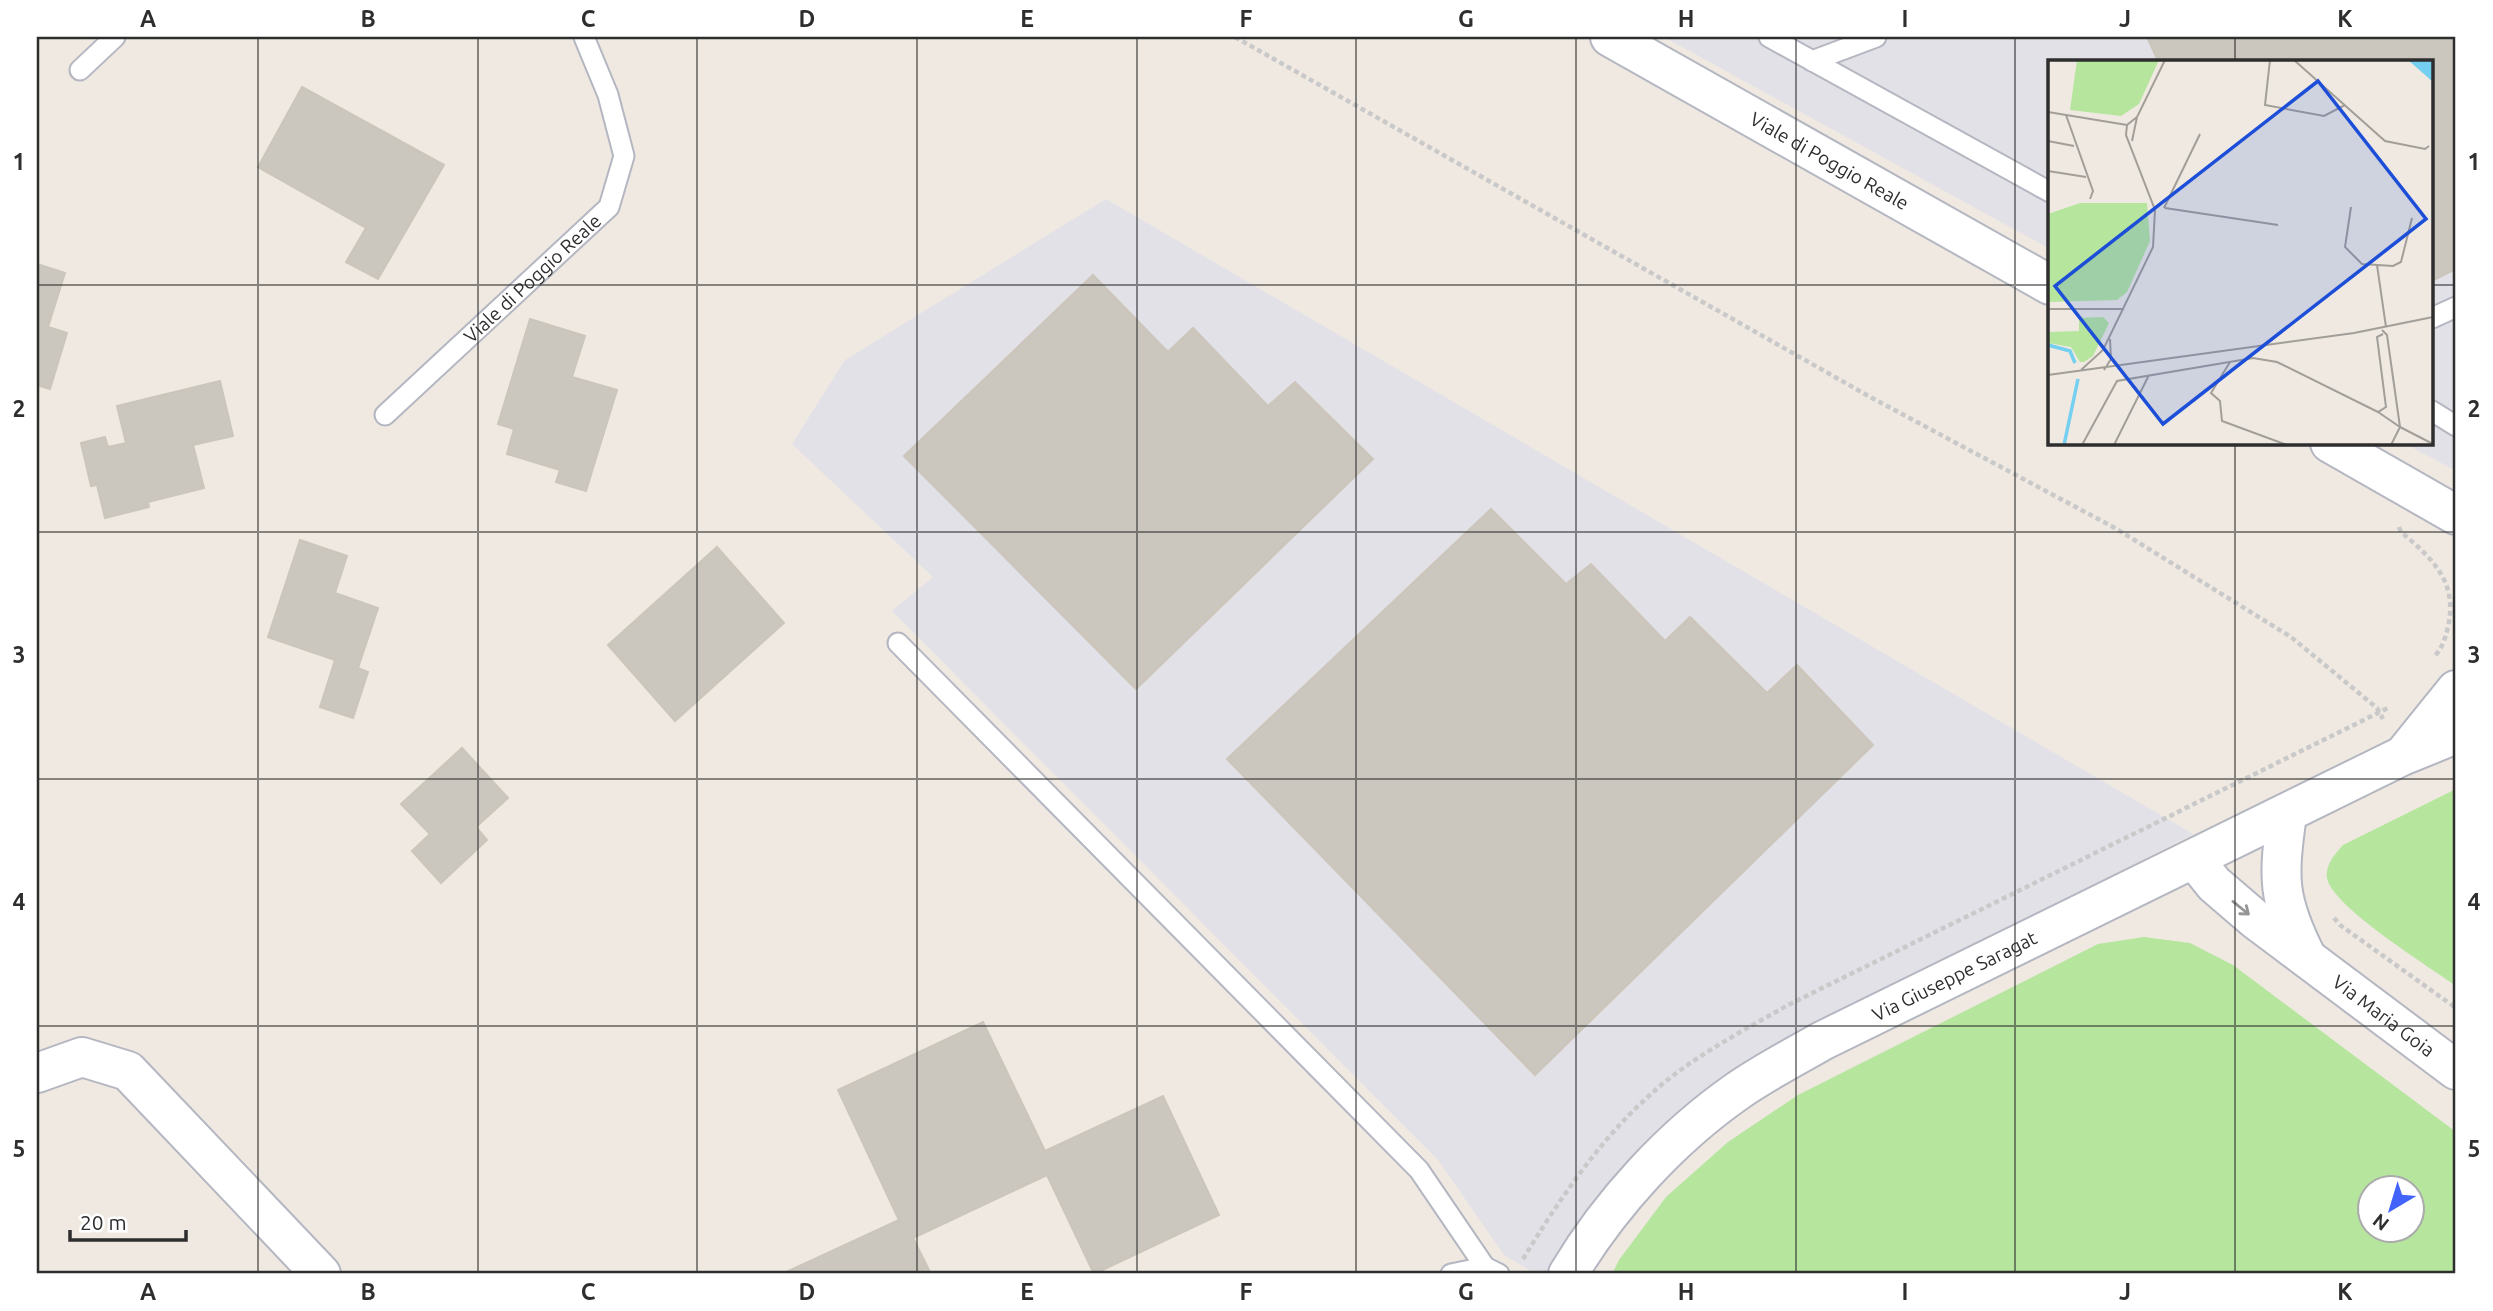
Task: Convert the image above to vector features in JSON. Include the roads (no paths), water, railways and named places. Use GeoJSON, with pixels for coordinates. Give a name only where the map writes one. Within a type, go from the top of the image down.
{"type":"FeatureCollection","features":[{"type":"Feature","properties":{"kind":"street","name":"Viale di Poggio Reale"},"geometry":{"type":"LineString","coordinates":[[1610,37],[2048,284]]}},
{"type":"Feature","properties":{"kind":"street"},"geometry":{"type":"LineString","coordinates":[[2332,444],[2443,511]]}},
{"type":"Feature","properties":{"kind":"street","name":"Via Giuseppe Saragat"},"geometry":{"type":"LineString","coordinates":[[2402,756],[2456,690]]}},
{"type":"Feature","properties":{"kind":"street","name":"Via Giuseppe Saragat"},"geometry":{"type":"LineString","coordinates":[[1568,1274],[1645,1171],[1736,1092],[1822,1041],[2402,756],[2456,734]]}},
{"type":"Feature","properties":{"kind":"street","name":"Via Maria Goia"},"geometry":{"type":"LineString","coordinates":[[2287,814],[2280,866],[2282,894],[2290,925],[2310,963]]}},
{"type":"Feature","properties":{"kind":"street","name":"Via Maria Goia"},"geometry":{"type":"LineString","coordinates":[[2194,859],[2231,900],[2310,963],[2456,1070]]}},
{"type":"Feature","properties":{"kind":"street"},"geometry":{"type":"LineString","coordinates":[[37,1073],[82,1057],[128,1071],[321,1274]]}},
{"type":"Feature","properties":{"kind":"lane"},"geometry":{"type":"LineString","coordinates":[[80,70],[115,37]]}},
{"type":"Feature","properties":{"kind":"lane","name":"Viale di Poggio Reale"},"geometry":{"type":"LineString","coordinates":[[385,415],[609,207],[624,156],[608,95],[584,37]]}},
{"type":"Feature","properties":{"kind":"lane"},"geometry":{"type":"LineString","coordinates":[[1769,37],[2048,191]]}},
{"type":"Feature","properties":{"kind":"lane"},"geometry":{"type":"LineString","coordinates":[[1812,61],[1876,37]]}},
{"type":"Feature","properties":{"kind":"lane"},"geometry":{"type":"LineString","coordinates":[[2434,317],[2456,307]]}},
{"type":"Feature","properties":{"kind":"lane"},"geometry":{"type":"LineString","coordinates":[[2434,412],[2456,426]]}},
{"type":"Feature","properties":{"kind":"lane"},"geometry":{"type":"LineString","coordinates":[[898,643],[1419,1170],[1492,1271]]}},
{"type":"Feature","properties":{"kind":"lane"},"geometry":{"type":"LineString","coordinates":[[1451,1274],[1492,1271]]}}]}
